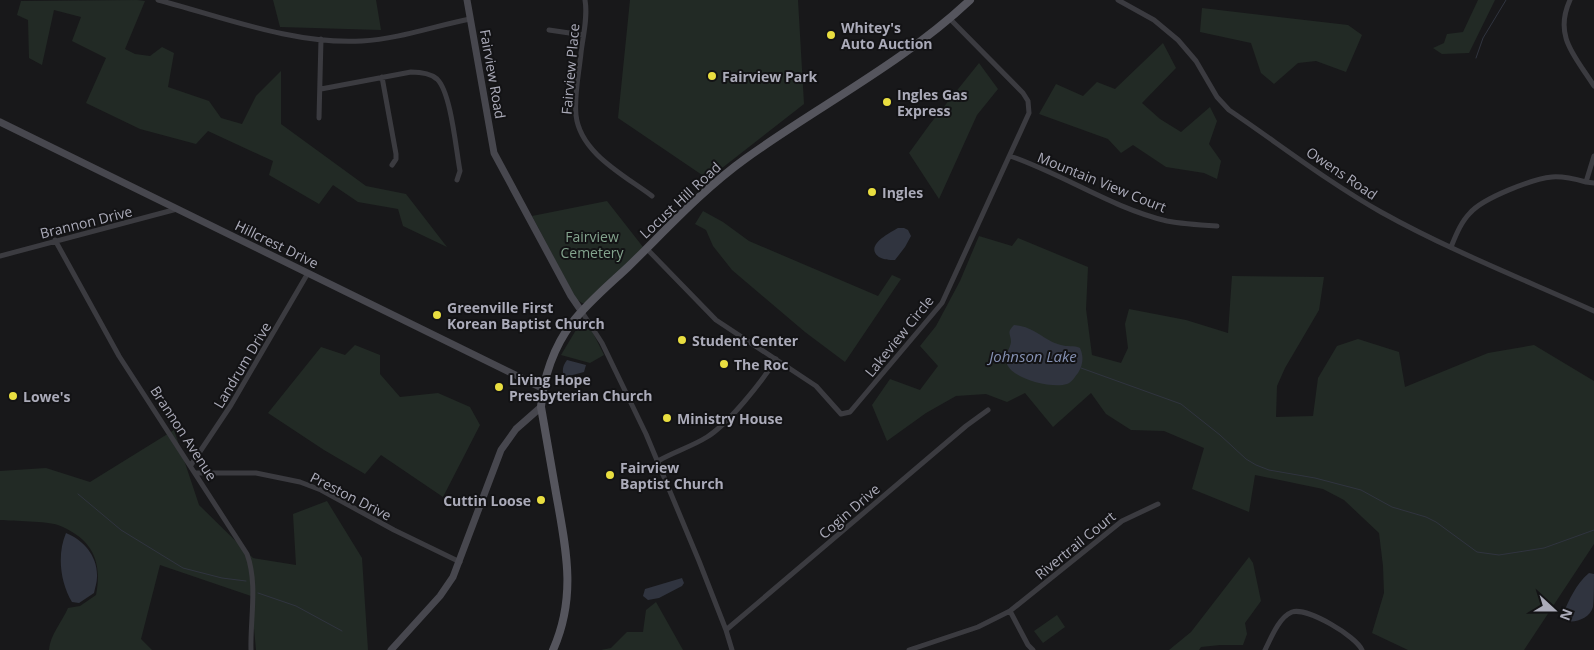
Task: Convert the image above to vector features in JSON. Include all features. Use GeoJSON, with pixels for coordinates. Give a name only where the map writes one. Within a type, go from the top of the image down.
{"type":"FeatureCollection","features":[{"type":"Feature","properties":{"kind":"main road","name":"Locust Hill Road"},"geometry":{"type":"LineString","coordinates":[[553,650],[566,611],[569,574],[541,407],[542,388],[550,364],[572,323],[703,194],[743,160],[896,60],[950,19],[970,0]]}},
{"type":"Feature","properties":{"kind":"street"},"geometry":{"type":"LineString","coordinates":[[158,0],[283,34],[321,39],[361,41],[378,39],[470,19]]}},
{"type":"Feature","properties":{"kind":"street","name":"Fairview Road"},"geometry":{"type":"LineString","coordinates":[[467,0],[494,152],[571,296],[582,312]]}},
{"type":"Feature","properties":{"kind":"street","name":"Fairview Place"},"geometry":{"type":"LineString","coordinates":[[584,0],[586,12],[576,110],[577,122],[588,145],[599,156],[652,196]]}},
{"type":"Feature","properties":{"kind":"street","name":"Owens Road"},"geometry":{"type":"LineString","coordinates":[[1118,0],[1154,20],[1178,40],[1196,61],[1217,97],[1229,110],[1366,203],[1451,247],[1594,311]]}},
{"type":"Feature","properties":{"kind":"street"},"geometry":{"type":"LineString","coordinates":[[1570,0],[1564,21],[1565,38],[1573,57],[1594,86]]}},
{"type":"Feature","properties":{"kind":"street","name":"Lakeview Circle"},"geometry":{"type":"LineString","coordinates":[[647,249],[716,320],[816,386],[841,414],[850,412],[942,303],[1028,116],[1028,101],[1023,94],[950,19]]}},
{"type":"Feature","properties":{"kind":"street"},"geometry":{"type":"LineString","coordinates":[[549,30],[583,35]]}},
{"type":"Feature","properties":{"kind":"street"},"geometry":{"type":"LineString","coordinates":[[318,118],[321,39]]}},
{"type":"Feature","properties":{"kind":"street"},"geometry":{"type":"LineString","coordinates":[[320,89],[411,72],[420,72],[435,77],[442,85],[447,100],[460,171],[456,180]]}},
{"type":"Feature","properties":{"kind":"street"},"geometry":{"type":"LineString","coordinates":[[382,77],[396,154],[396,159],[392,165]]}},
{"type":"Feature","properties":{"kind":"street","name":"Hillcrest Drive"},"geometry":{"type":"LineString","coordinates":[[0,122],[542,388]]}},
{"type":"Feature","properties":{"kind":"street","name":"Mountain View Court"},"geometry":{"type":"LineString","coordinates":[[1010,156],[1110,200],[1154,217],[1179,223],[1217,226]]}},
{"type":"Feature","properties":{"kind":"street"},"geometry":{"type":"LineString","coordinates":[[1586,182],[1594,156]]}},
{"type":"Feature","properties":{"kind":"street"},"geometry":{"type":"LineString","coordinates":[[1451,247],[1468,214],[1487,200],[1543,178],[1563,177],[1594,183]]}},
{"type":"Feature","properties":{"kind":"street","name":"Brannon Drive"},"geometry":{"type":"LineString","coordinates":[[0,256],[54,240],[113,227],[177,209]]}},
{"type":"Feature","properties":{"kind":"street","name":"Brannon Avenue"},"geometry":{"type":"LineString","coordinates":[[54,240],[112,343],[249,559],[253,583],[251,650]]}},
{"type":"Feature","properties":{"kind":"street","name":"Landrum Drive"},"geometry":{"type":"LineString","coordinates":[[191,465],[232,405],[308,273]]}},
{"type":"Feature","properties":{"kind":"street"},"geometry":{"type":"LineString","coordinates":[[582,312],[597,334],[618,374],[658,461],[726,630],[732,650]]}},
{"type":"Feature","properties":{"kind":"street"},"geometry":{"type":"LineString","coordinates":[[658,461],[702,440],[727,421],[759,383],[776,359]]}},
{"type":"Feature","properties":{"kind":"street"},"geometry":{"type":"LineString","coordinates":[[391,650],[440,596],[453,577],[501,450],[516,429],[541,407]]}},
{"type":"Feature","properties":{"kind":"street","name":"Cogin Drive"},"geometry":{"type":"LineString","coordinates":[[726,630],[960,431],[988,410]]}},
{"type":"Feature","properties":{"kind":"street","name":"Preston Drive"},"geometry":{"type":"LineString","coordinates":[[196,473],[256,473],[300,482],[321,490],[394,530],[460,562]]}},
{"type":"Feature","properties":{"kind":"street","name":"Rivertrail Court"},"geometry":{"type":"LineString","coordinates":[[909,650],[978,627],[1010,611],[1122,521],[1158,504]]}},
{"type":"Feature","properties":{"kind":"street"},"geometry":{"type":"LineString","coordinates":[[1010,611],[1028,645],[1033,650]]}},
{"type":"Feature","properties":{"kind":"street"},"geometry":{"type":"LineString","coordinates":[[1266,650],[1285,618],[1291,613],[1298,611],[1315,617],[1343,632],[1358,642],[1362,650]]}},
{"type":"Feature","properties":{"kind":"green space"},"geometry":{"type":"Polygon","coordinates":[[[273,0],[376,0],[381,30],[280,27],[273,0]]]}},
{"type":"Feature","properties":{"kind":"green space","name":"Fairview Park"},"geometry":{"type":"Polygon","coordinates":[[[630,0],[798,0],[804,104],[708,179],[618,118],[630,0]]]}},
{"type":"Feature","properties":{"kind":"green space"},"geometry":{"type":"Polygon","coordinates":[[[1478,0],[1495,0],[1469,53],[1442,54],[1433,48],[1444,43],[1447,34],[1463,32],[1478,0]]]}},
{"type":"Feature","properties":{"kind":"green space"},"geometry":{"type":"Polygon","coordinates":[[[21,1],[145,1],[125,49],[135,54],[150,56],[162,47],[174,53],[168,87],[209,101],[221,118],[242,124],[256,96],[281,71],[281,124],[366,186],[406,194],[447,247],[403,226],[398,209],[358,202],[333,185],[319,204],[269,175],[273,161],[208,131],[196,144],[140,129],[86,103],[106,58],[72,41],[81,17],[54,10],[42,65],[29,58],[28,20],[17,15],[21,1]]]}},
{"type":"Feature","properties":{"kind":"green space"},"geometry":{"type":"Polygon","coordinates":[[[1202,8],[1348,25],[1362,35],[1346,72],[1316,61],[1298,63],[1274,84],[1261,73],[1251,43],[1200,32],[1202,8]]]}},
{"type":"Feature","properties":{"kind":"green space"},"geometry":{"type":"Polygon","coordinates":[[[1163,43],[1176,68],[1142,103],[1160,119],[1181,132],[1210,107],[1217,121],[1209,144],[1221,161],[1217,179],[1204,173],[1166,167],[1133,145],[1121,153],[1108,139],[1039,114],[1056,84],[1083,96],[1097,82],[1115,89],[1163,43]]]}},
{"type":"Feature","properties":{"kind":"green space"},"geometry":{"type":"Polygon","coordinates":[[[979,63],[998,89],[977,115],[939,199],[909,153],[979,63]]]}},
{"type":"Feature","properties":{"kind":"green space","name":"Fairview Cemetery"},"geometry":{"type":"Polygon","coordinates":[[[607,201],[643,247],[588,303],[582,303],[576,299],[532,216],[607,201]]]}},
{"type":"Feature","properties":{"kind":"green space"},"geometry":{"type":"Polygon","coordinates":[[[703,211],[723,222],[749,241],[878,296],[892,275],[901,279],[845,362],[805,332],[732,270],[713,246],[706,230],[695,224],[703,211]]]}},
{"type":"Feature","properties":{"kind":"green space"},"geometry":{"type":"Polygon","coordinates":[[[979,236],[1012,246],[1018,238],[1088,267],[1086,309],[1092,355],[1121,363],[1128,348],[1125,324],[1129,309],[1186,320],[1228,333],[1232,276],[1324,277],[1319,310],[1285,368],[1277,386],[1276,417],[1313,416],[1318,378],[1337,346],[1358,339],[1399,352],[1405,387],[1488,353],[1534,345],[1594,381],[1594,544],[1524,650],[1408,650],[1372,633],[1384,593],[1379,533],[1344,500],[1323,489],[1255,475],[1249,512],[1192,489],[1204,448],[1164,431],[1131,430],[1106,414],[1091,393],[1053,427],[1025,393],[1007,402],[986,394],[956,396],[926,413],[887,441],[872,405],[890,379],[920,390],[938,366],[920,346],[936,326],[960,281],[979,236]]]}},
{"type":"Feature","properties":{"kind":"green space"},"geometry":{"type":"Polygon","coordinates":[[[584,323],[592,331],[604,355],[590,363],[561,355],[579,325],[584,323]]]}},
{"type":"Feature","properties":{"kind":"green space"},"geometry":{"type":"Polygon","coordinates":[[[355,345],[380,355],[380,374],[400,397],[438,393],[470,407],[480,425],[443,497],[381,455],[365,474],[324,450],[268,413],[321,347],[345,355],[355,345]]]}},
{"type":"Feature","properties":{"kind":"green space"},"geometry":{"type":"Polygon","coordinates":[[[174,430],[199,505],[253,558],[296,565],[293,514],[327,501],[362,558],[368,650],[256,650],[251,596],[160,565],[141,639],[152,650],[49,650],[54,634],[68,608],[80,606],[96,595],[98,571],[96,561],[92,552],[79,536],[58,525],[0,520],[0,471],[46,468],[90,482],[174,430]]]}},
{"type":"Feature","properties":{"kind":"green space"},"geometry":{"type":"Polygon","coordinates":[[[1249,557],[1253,563],[1261,601],[1245,623],[1247,634],[1243,645],[1201,647],[1199,650],[1169,650],[1191,632],[1249,557]]]}},
{"type":"Feature","properties":{"kind":"green space"},"geometry":{"type":"Polygon","coordinates":[[[656,602],[683,650],[601,650],[611,648],[627,632],[643,632],[646,610],[656,602]]]}},
{"type":"Feature","properties":{"kind":"green space"},"geometry":{"type":"Polygon","coordinates":[[[1057,615],[1065,627],[1043,643],[1034,631],[1057,615]]]}},
{"type":"Feature","properties":{"kind":"water"},"geometry":{"type":"Polygon","coordinates":[[[898,228],[908,230],[911,236],[905,247],[895,260],[879,257],[874,249],[876,244],[884,236],[898,228]]]}},
{"type":"Feature","properties":{"kind":"water","name":"Johnson Lake"},"geometry":{"type":"Polygon","coordinates":[[[1014,325],[1033,330],[1055,343],[1080,348],[1082,364],[1072,381],[1060,385],[1042,384],[1023,378],[1015,373],[1006,361],[1011,342],[1010,332],[1014,325]]]}},
{"type":"Feature","properties":{"kind":"water"},"geometry":{"type":"Polygon","coordinates":[[[567,360],[586,365],[584,372],[565,377],[563,368],[567,360]]]}},
{"type":"Feature","properties":{"kind":"water"},"geometry":{"type":"Polygon","coordinates":[[[66,533],[79,540],[89,550],[97,570],[94,593],[79,603],[72,602],[62,577],[61,550],[66,533]]]}},
{"type":"Feature","properties":{"kind":"water"},"geometry":{"type":"Polygon","coordinates":[[[1589,573],[1594,574],[1593,607],[1586,617],[1567,621],[1563,614],[1568,603],[1584,577],[1589,573]]]}},
{"type":"Feature","properties":{"kind":"water"},"geometry":{"type":"Polygon","coordinates":[[[682,578],[684,583],[682,586],[659,598],[648,600],[643,596],[645,589],[682,578]]]}},
{"type":"Feature","properties":{"kind":"waterway"},"geometry":{"type":"LineString","coordinates":[[1476,58],[1483,38],[1506,0]]}},
{"type":"Feature","properties":{"kind":"waterway"},"geometry":{"type":"LineString","coordinates":[[1081,368],[1181,404],[1220,435],[1246,459],[1256,465],[1269,470],[1315,478],[1361,490],[1392,507],[1426,517],[1436,522],[1477,552],[1499,555],[1544,548],[1594,530]]}},
{"type":"Feature","properties":{"kind":"waterway"},"geometry":{"type":"LineString","coordinates":[[78,494],[121,530],[183,568],[222,578],[246,581]]}},
{"type":"Feature","properties":{"kind":"waterway"},"geometry":{"type":"LineString","coordinates":[[258,593],[296,606],[342,631]]}},
{"type":"Feature","properties":{"kind":"place","name":"Whitey's Auto Auction"},"geometry":{"type":"Point","coordinates":[831,35]}},
{"type":"Feature","properties":{"kind":"place","name":"Fairview Park"},"geometry":{"type":"Point","coordinates":[712,76]}},
{"type":"Feature","properties":{"kind":"place","name":"Ingles Gas Express"},"geometry":{"type":"Point","coordinates":[887,102]}},
{"type":"Feature","properties":{"kind":"place","name":"Ingles"},"geometry":{"type":"Point","coordinates":[872,192]}},
{"type":"Feature","properties":{"kind":"place","name":"Greenville First Korean Baptist Church"},"geometry":{"type":"Point","coordinates":[437,315]}},
{"type":"Feature","properties":{"kind":"place","name":"Student Center"},"geometry":{"type":"Point","coordinates":[682,340]}},
{"type":"Feature","properties":{"kind":"place","name":"The Roc"},"geometry":{"type":"Point","coordinates":[724,364]}},
{"type":"Feature","properties":{"kind":"place","name":"Living Hope Presbyterian Church"},"geometry":{"type":"Point","coordinates":[499,387]}},
{"type":"Feature","properties":{"kind":"place","name":"Lowe's"},"geometry":{"type":"Point","coordinates":[13,396]}},
{"type":"Feature","properties":{"kind":"place","name":"Ministry House"},"geometry":{"type":"Point","coordinates":[667,418]}},
{"type":"Feature","properties":{"kind":"place","name":"Fairview Baptist Church"},"geometry":{"type":"Point","coordinates":[610,475]}},
{"type":"Feature","properties":{"kind":"place","name":"Cuttin Loose"},"geometry":{"type":"Point","coordinates":[541,500]}}]}
